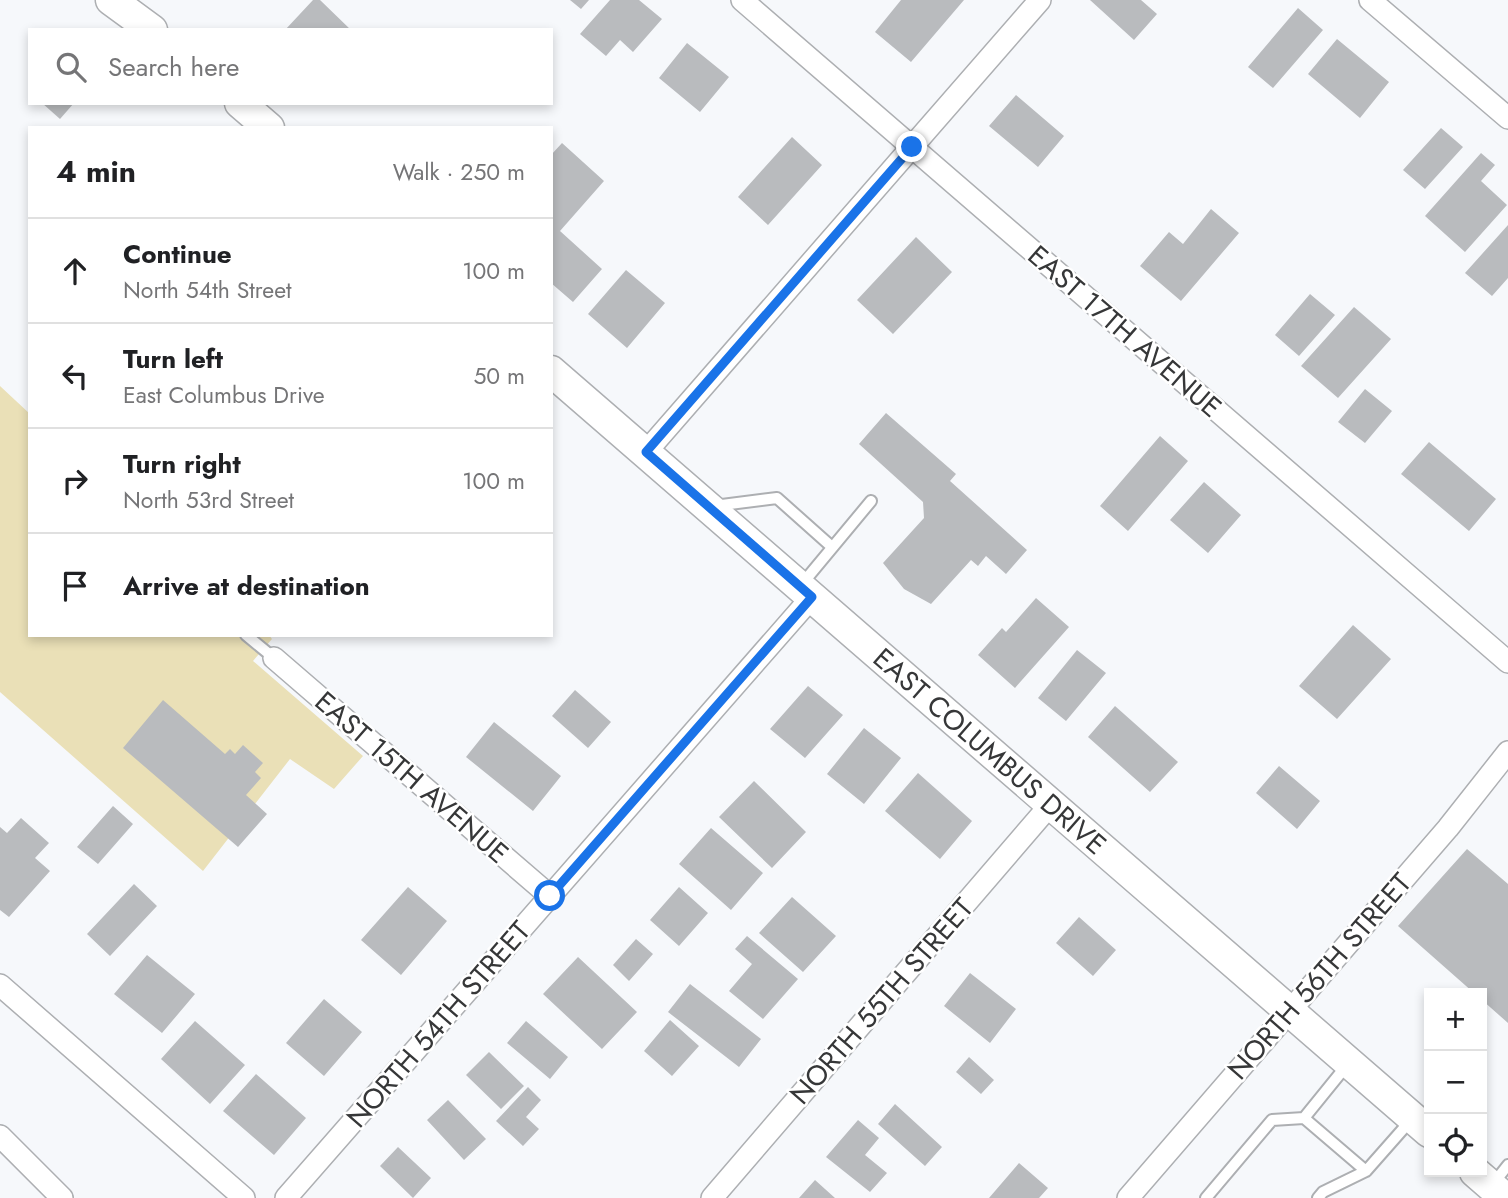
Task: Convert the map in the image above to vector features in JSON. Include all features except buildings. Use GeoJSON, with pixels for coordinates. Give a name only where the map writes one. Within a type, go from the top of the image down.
{"type":"FeatureCollection","features":[{"type":"Feature","properties":{"kind":"main road"},"geometry":{"type":"LineString","coordinates":[[111,0],[149,28]]}},
{"type":"Feature","properties":{"kind":"main road"},"geometry":{"type":"LineString","coordinates":[[242,105],[267,126]]}},
{"type":"Feature","properties":{"kind":"main road","name":"EAST COLUMBUS DRIVE"},"geometry":{"type":"LineString","coordinates":[[553,373],[1421,1125]]}},
{"type":"Feature","properties":{"kind":"street","name":"EAST 17TH AVENUE"},"geometry":{"type":"LineString","coordinates":[[742,0],[1508,662]]}},
{"type":"Feature","properties":{"kind":"street"},"geometry":{"type":"LineString","coordinates":[[646,452],[1040,0]]}},
{"type":"Feature","properties":{"kind":"street"},"geometry":{"type":"LineString","coordinates":[[1370,0],[1508,118]]}},
{"type":"Feature","properties":{"kind":"street","name":"NORTH 54TH STREET"},"geometry":{"type":"LineString","coordinates":[[286,1198],[550,896],[806,592]]}},
{"type":"Feature","properties":{"kind":"street","name":"EAST 15TH AVENUE"},"geometry":{"type":"LineString","coordinates":[[274,658],[550,896]]}},
{"type":"Feature","properties":{"kind":"street","name":"NORTH 56TH STREET"},"geometry":{"type":"LineString","coordinates":[[1128,1198],[1448,828],[1508,752]]}},
{"type":"Feature","properties":{"kind":"street","name":"NORTH 55TH STREET"},"geometry":{"type":"LineString","coordinates":[[712,1198],[1051,804]]}},
{"type":"Feature","properties":{"kind":"street"},"geometry":{"type":"LineString","coordinates":[[0,985],[244,1198]]}},
{"type":"Feature","properties":{"kind":"street"},"geometry":{"type":"LineString","coordinates":[[0,1136],[62,1198]]}},
{"type":"Feature","properties":{"kind":"lane"},"geometry":{"type":"LineString","coordinates":[[709,507],[777,498],[832,547]]}},
{"type":"Feature","properties":{"kind":"lane"},"geometry":{"type":"LineString","coordinates":[[806,592],[832,547],[871,501]]}},
{"type":"Feature","properties":{"kind":"lane"},"geometry":{"type":"LineString","coordinates":[[248,637],[274,658]]}},
{"type":"Feature","properties":{"kind":"lane"},"geometry":{"type":"LineString","coordinates":[[1206,1198],[1272,1121],[1304,1118],[1349,1063]]}},
{"type":"Feature","properties":{"kind":"lane"},"geometry":{"type":"LineString","coordinates":[[1304,1118],[1366,1171]]}},
{"type":"Feature","properties":{"kind":"lane"},"geometry":{"type":"LineString","coordinates":[[1318,1198],[1323,1192],[1366,1171],[1421,1125]]}},
{"type":"Feature","properties":{"kind":"shaded area"},"geometry":{"type":"Polygon","coordinates":[[[0,386],[28,412],[28,637],[270,637],[272,639],[253,661],[363,756],[334,789],[290,759],[203,871],[0,692],[0,386]]]}},
{"type":"Feature","properties":{"kind":"route"},"geometry":{"type":"LineString","coordinates":[[550,896],[812,597],[646,452],[912,147]]}}]}
